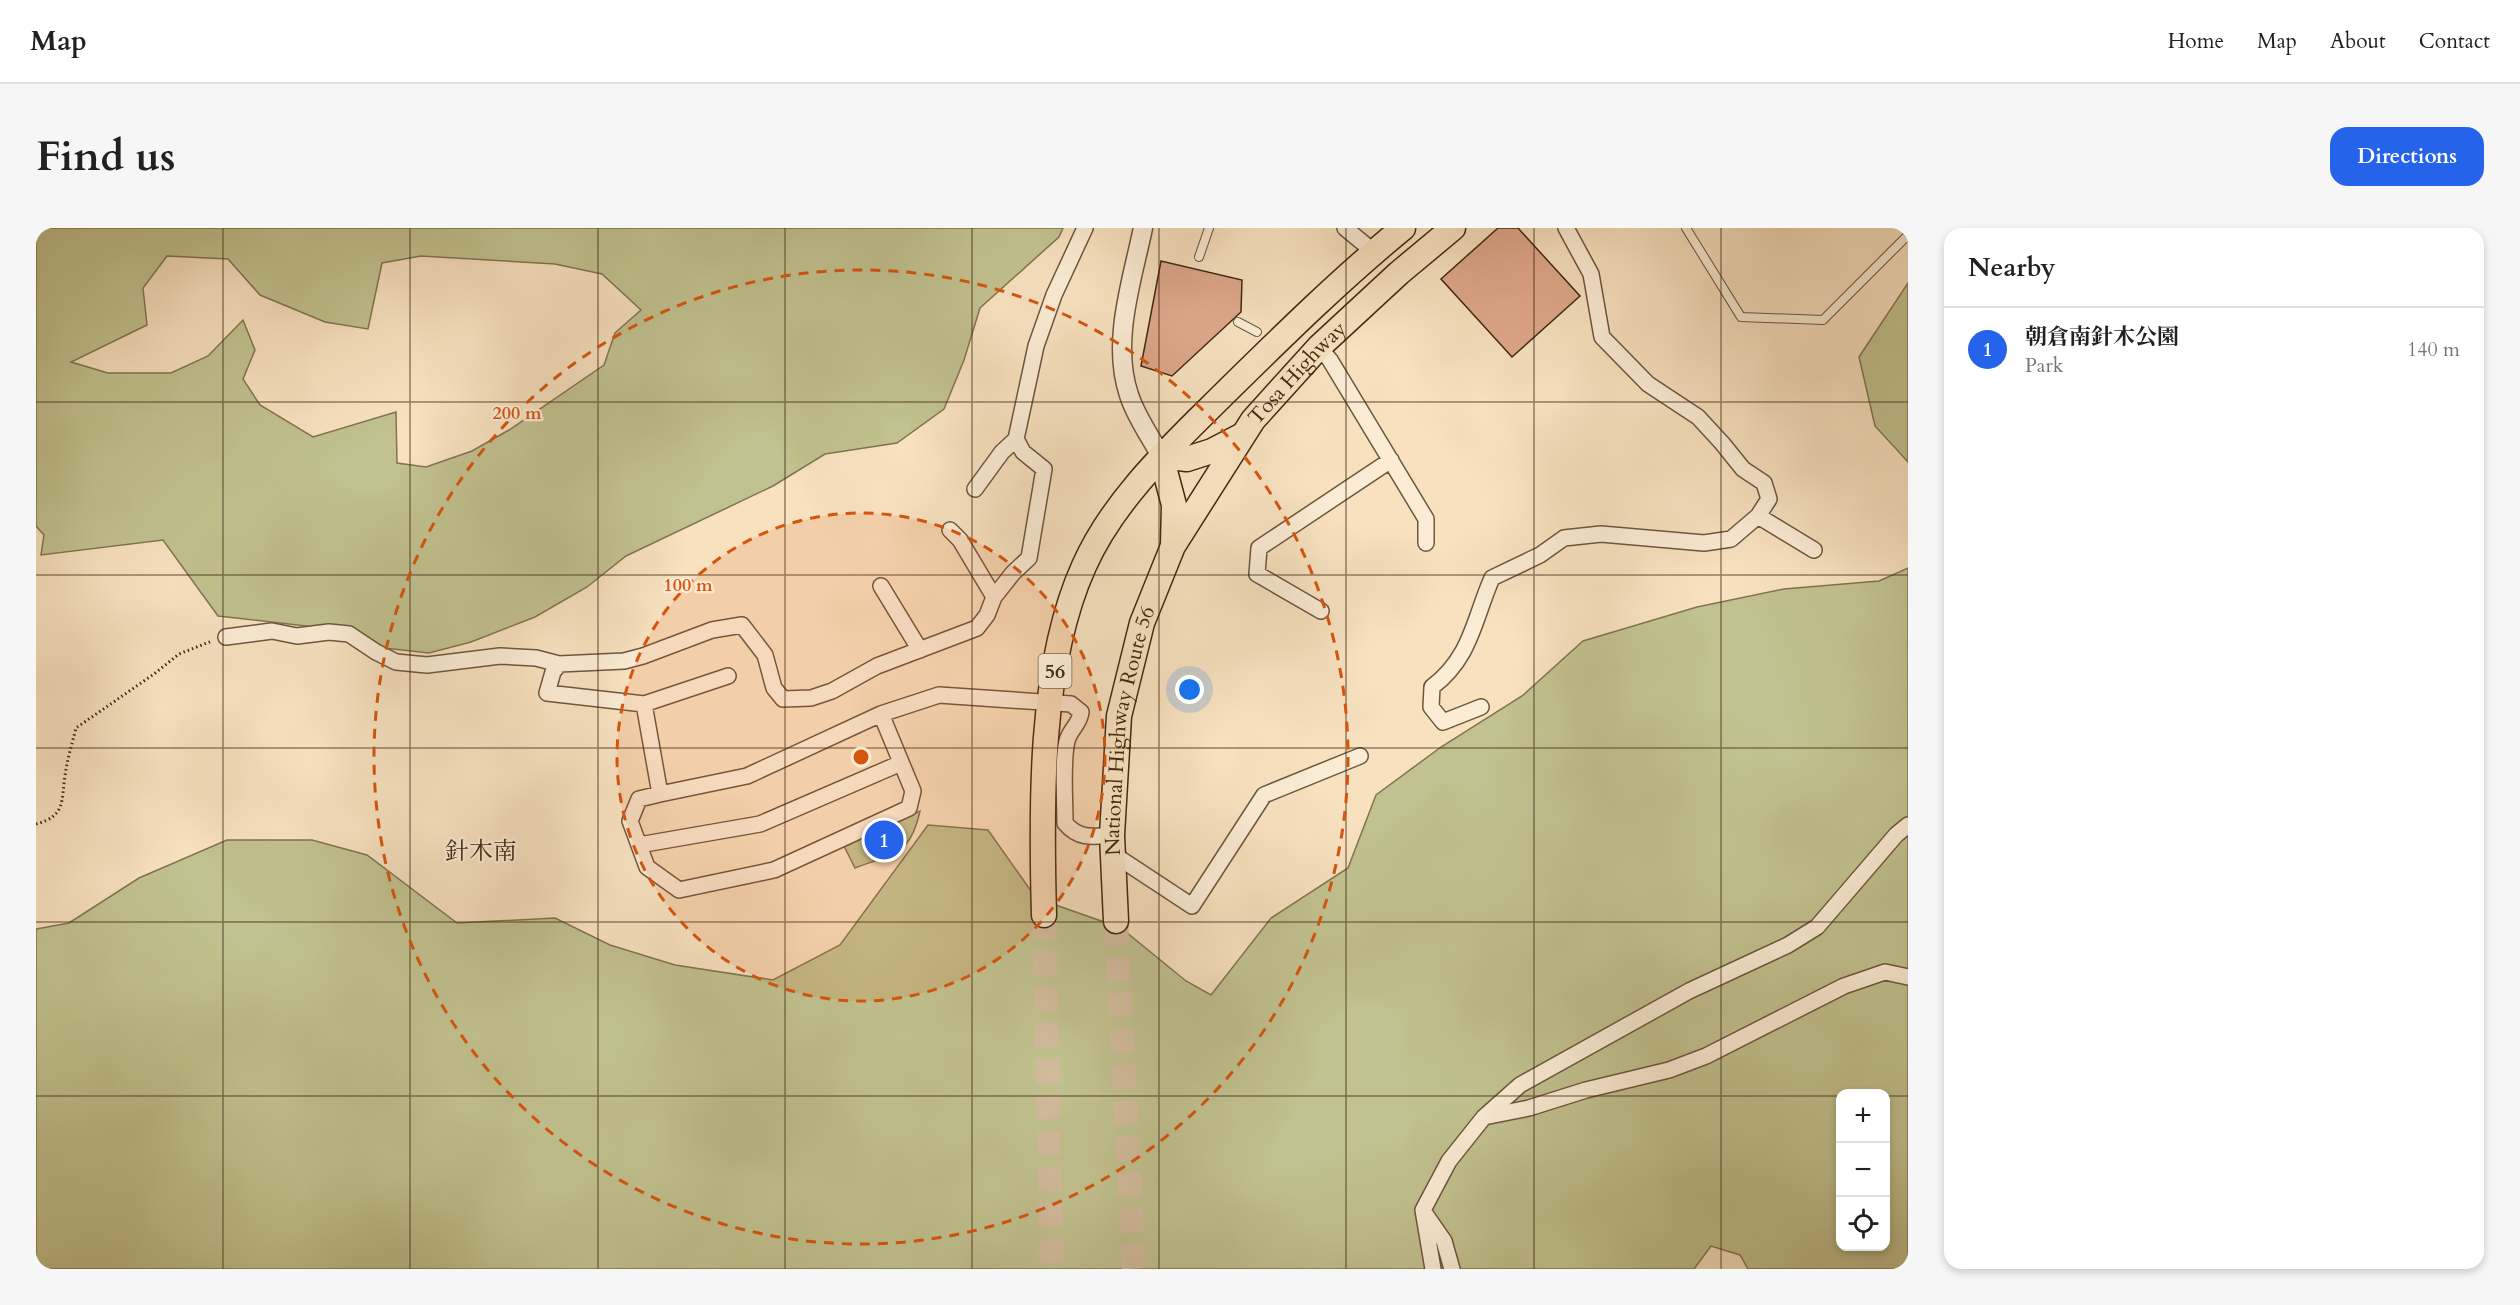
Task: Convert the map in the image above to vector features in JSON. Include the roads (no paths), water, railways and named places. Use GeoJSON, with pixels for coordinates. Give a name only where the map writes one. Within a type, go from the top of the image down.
{"type":"FeatureCollection","features":[{"type":"Feature","properties":{"kind":"highway","name":"Tosa Highway"},"geometry":{"type":"LineString","coordinates":[[1161,456],[1298,322],[1403,228]]}},
{"type":"Feature","properties":{"kind":"highway","name":"Tosa Highway"},"geometry":{"type":"LineString","coordinates":[[1173,546],[1253,420],[1319,347],[1399,273],[1453,228]]}},
{"type":"Feature","properties":{"kind":"highway"},"geometry":{"type":"LineString","coordinates":[[1173,546],[1174,504],[1161,456],[1187,459],[1212,451],[1242,435]]}},
{"type":"Feature","properties":{"kind":"highway","name":"56"},"geometry":{"type":"LineString","coordinates":[[1044,915],[1042,836],[1049,702],[1062,631],[1084,565],[1119,506],[1161,456]]}},
{"type":"Feature","properties":{"kind":"highway","name":"National Highway Route 56"},"geometry":{"type":"LineString","coordinates":[[1116,921],[1112,844],[1119,716],[1142,623],[1173,546]]}},
{"type":"Feature","properties":{"kind":"street"},"geometry":{"type":"LineString","coordinates":[[975,489],[1002,452],[1016,439],[1036,346],[1054,295],[1085,228]]}},
{"type":"Feature","properties":{"kind":"street"},"geometry":{"type":"LineString","coordinates":[[1143,228],[1122,341],[1123,372],[1136,412],[1161,456]]}},
{"type":"Feature","properties":{"kind":"street"},"geometry":{"type":"LineString","coordinates":[[1345,228],[1374,252]]}},
{"type":"Feature","properties":{"kind":"street"},"geometry":{"type":"LineString","coordinates":[[1480,707],[1443,722],[1431,707],[1432,687],[1444,678],[1466,650],[1492,578],[1540,555],[1564,538],[1601,534],[1704,543],[1731,539],[1758,516],[1769,499],[1764,483],[1743,469],[1698,417],[1648,384],[1602,337],[1591,274],[1566,228]]}},
{"type":"Feature","properties":{"kind":"street"},"geometry":{"type":"LineString","coordinates":[[1319,347],[1330,360],[1426,519],[1426,543]]}},
{"type":"Feature","properties":{"kind":"street"},"geometry":{"type":"LineString","coordinates":[[226,638],[272,631],[297,636],[329,632],[349,634],[396,662],[427,665],[500,656],[536,658],[559,664],[624,661],[712,630],[742,625],[765,655],[774,688],[783,699],[811,699],[832,691],[877,666],[977,628],[987,615],[994,597],[1013,573],[1029,558],[1044,469],[1023,452],[1016,439]]}},
{"type":"Feature","properties":{"kind":"street"},"geometry":{"type":"LineString","coordinates":[[1321,611],[1257,574],[1258,548],[1391,460]]}},
{"type":"Feature","properties":{"kind":"street"},"geometry":{"type":"LineString","coordinates":[[1758,516],[1814,550]]}},
{"type":"Feature","properties":{"kind":"street"},"geometry":{"type":"LineString","coordinates":[[950,530],[960,540],[994,597]]}},
{"type":"Feature","properties":{"kind":"street"},"geometry":{"type":"LineString","coordinates":[[881,586],[920,650]]}},
{"type":"Feature","properties":{"kind":"street"},"geometry":{"type":"LineString","coordinates":[[559,664],[553,672],[547,693],[644,704],[728,676]]}},
{"type":"Feature","properties":{"kind":"street"},"geometry":{"type":"LineString","coordinates":[[881,714],[913,791],[909,808],[774,870],[679,890],[647,867],[630,821],[639,799],[747,776],[881,714],[939,695],[1071,704],[1081,712],[1080,720],[1071,730],[1066,743],[1065,823],[1072,833],[1112,844],[1192,906],[1264,795],[1360,756]]}},
{"type":"Feature","properties":{"kind":"street"},"geometry":{"type":"LineString","coordinates":[[644,704],[660,794]]}},
{"type":"Feature","properties":{"kind":"street"},"geometry":{"type":"LineString","coordinates":[[639,845],[760,824],[901,762]]}},
{"type":"Feature","properties":{"kind":"street"},"geometry":{"type":"LineString","coordinates":[[1433,1269],[1423,1210],[1449,1161],[1484,1117],[1520,1085],[1689,991],[1788,945],[1817,927],[1908,825]]}},
{"type":"Feature","properties":{"kind":"street"},"geometry":{"type":"LineString","coordinates":[[1484,1117],[1529,1108],[1586,1090],[1670,1070],[1706,1056],[1844,986],[1885,972],[1908,977]]}},
{"type":"Feature","properties":{"kind":"street"},"geometry":{"type":"LineString","coordinates":[[1423,1210],[1444,1241],[1452,1269]]}},
{"type":"Feature","properties":{"kind":"lane"},"geometry":{"type":"LineString","coordinates":[[1199,257],[1209,228]]}},
{"type":"Feature","properties":{"kind":"lane"},"geometry":{"type":"LineString","coordinates":[[1686,228],[1741,317],[1823,320],[1908,236]]}},
{"type":"Feature","properties":{"kind":"lane"},"geometry":{"type":"LineString","coordinates":[[1238,322],[1257,332]]}},
{"type":"Feature","properties":{"kind":"tunnel"},"geometry":{"type":"LineString","coordinates":[[1044,915],[1052,1269]]}},
{"type":"Feature","properties":{"kind":"tunnel"},"geometry":{"type":"LineString","coordinates":[[1116,921],[1134,1269]]}},
{"type":"Feature","properties":{"kind":"place","name":"朝倉南針木公園"},"geometry":{"type":"Point","coordinates":[884,840]}},
{"type":"Feature","properties":{"kind":"district","name":"針木南"},"geometry":{"type":"Point","coordinates":[481,851]}}]}
